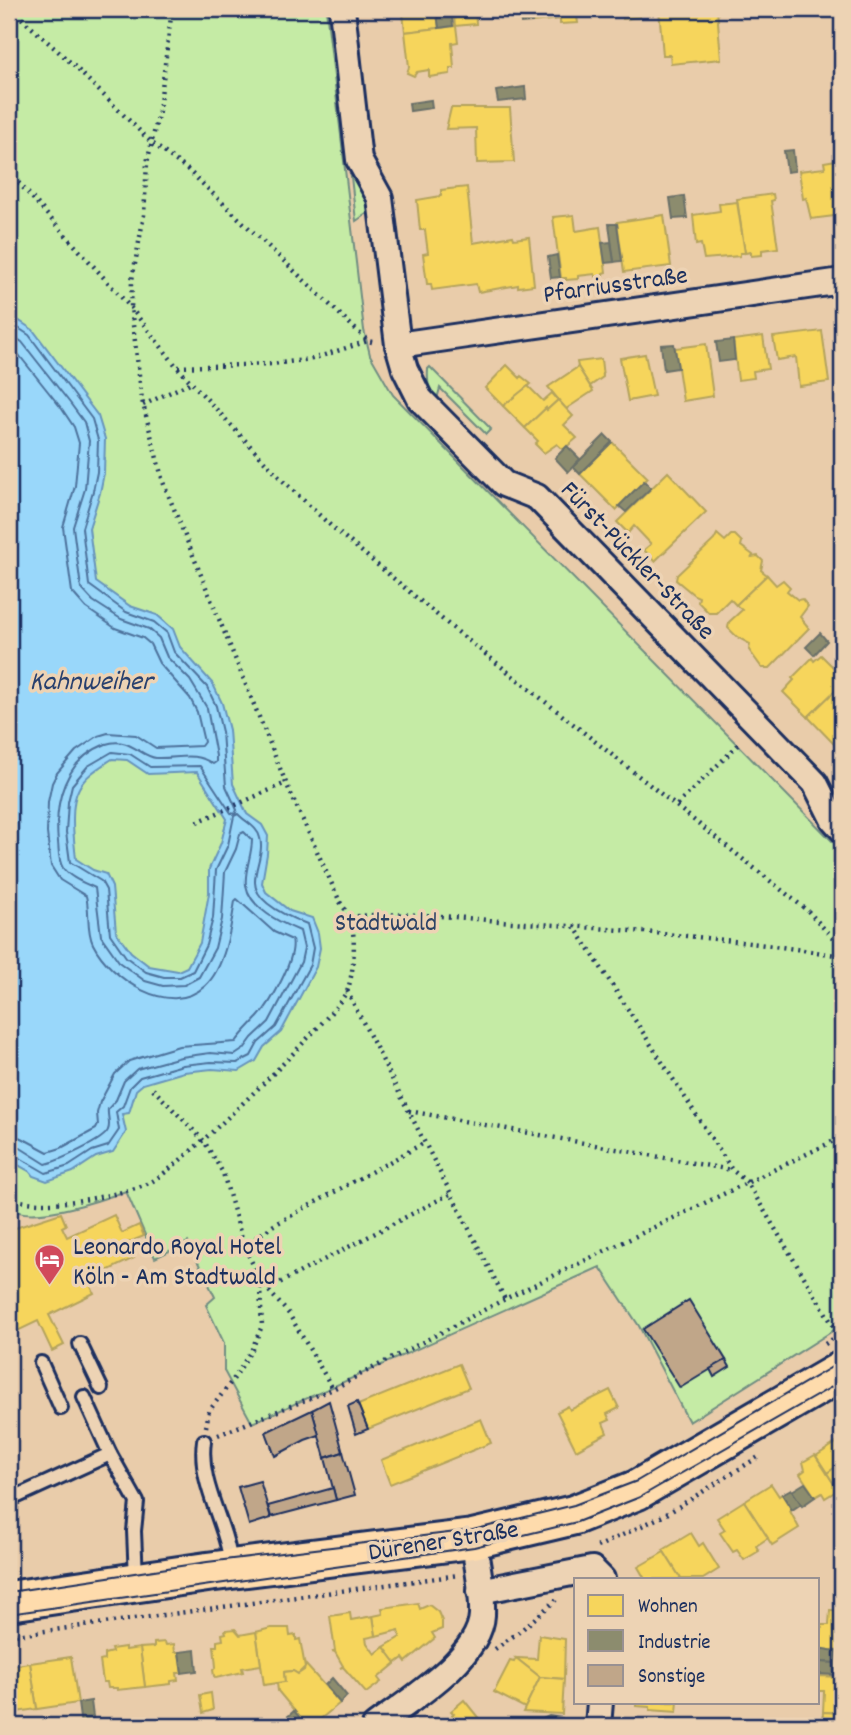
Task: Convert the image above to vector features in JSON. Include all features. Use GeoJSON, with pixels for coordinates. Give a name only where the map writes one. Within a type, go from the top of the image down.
{"type":"FeatureCollection","features":[{"type":"Feature","properties":{"kind":"main road","name":"Dürener Straße"},"geometry":{"type":"LineString","coordinates":[[9,1601],[231,1569],[472,1539],[574,1515],[638,1490],[835,1348]]}},
{"type":"Feature","properties":{"kind":"street","name":"Fürst-Pückler-Straße"},"geometry":{"type":"LineString","coordinates":[[342,9],[359,160],[380,198],[398,345],[405,369],[420,399],[504,484],[537,497],[815,783],[833,819],[842,829]]}},
{"type":"Feature","properties":{"kind":"street","name":"Pfarriusstraße"},"geometry":{"type":"LineString","coordinates":[[398,345],[842,281]]}},
{"type":"Feature","properties":{"kind":"street"},"geometry":{"type":"LineString","coordinates":[[375,1726],[456,1664],[476,1639],[482,1617],[472,1539]]}},
{"type":"Feature","properties":{"kind":"street"},"geometry":{"type":"LineString","coordinates":[[480,1591],[597,1574]]}},
{"type":"Feature","properties":{"kind":"street"},"geometry":{"type":"LineString","coordinates":[[598,1726],[600,1704]]}},
{"type":"Feature","properties":{"kind":"lane"},"geometry":{"type":"LineString","coordinates":[[80,1344],[101,1388]]}},
{"type":"Feature","properties":{"kind":"lane"},"geometry":{"type":"LineString","coordinates":[[41,1363],[61,1408]]}},
{"type":"Feature","properties":{"kind":"lane"},"geometry":{"type":"LineString","coordinates":[[84,1396],[110,1454],[136,1502],[136,1583]]}},
{"type":"Feature","properties":{"kind":"lane"},"geometry":{"type":"LineString","coordinates":[[204,1441],[202,1455],[205,1477],[229,1545],[231,1569]]}},
{"type":"Feature","properties":{"kind":"lane"},"geometry":{"type":"LineString","coordinates":[[9,1500],[110,1454]]}},
{"type":"Feature","properties":{"kind":"path"},"geometry":{"type":"LineString","coordinates":[[11,9],[69,61],[152,143],[188,170],[368,341]]}},
{"type":"Feature","properties":{"kind":"path"},"geometry":{"type":"LineString","coordinates":[[9,1197],[20,1203],[78,1201],[151,1182],[204,1141],[308,1037],[347,991],[354,940],[350,917],[340,902],[286,783],[163,482],[143,405],[131,308],[132,280],[144,215],[147,163],[159,111],[172,9]]}},
{"type":"Feature","properties":{"kind":"path"},"geometry":{"type":"LineString","coordinates":[[9,172],[131,308],[177,367],[281,479],[331,526],[449,625],[808,911],[842,948]]}},
{"type":"Feature","properties":{"kind":"path"},"geometry":{"type":"LineString","coordinates":[[177,367],[286,363],[312,359],[368,341],[398,345]]}},
{"type":"Feature","properties":{"kind":"path"},"geometry":{"type":"LineString","coordinates":[[143,405],[192,382]]}},
{"type":"Feature","properties":{"kind":"path"},"geometry":{"type":"LineString","coordinates":[[677,805],[740,743]]}},
{"type":"Feature","properties":{"kind":"path"},"geometry":{"type":"LineString","coordinates":[[197,822],[286,783]]}},
{"type":"Feature","properties":{"kind":"path"},"geometry":{"type":"LineString","coordinates":[[350,917],[385,913],[574,926],[760,942],[842,956]]}},
{"type":"Feature","properties":{"kind":"path"},"geometry":{"type":"LineString","coordinates":[[574,926],[732,1170],[747,1182],[835,1348]]}},
{"type":"Feature","properties":{"kind":"path"},"geometry":{"type":"LineString","coordinates":[[347,991],[505,1298]]}},
{"type":"Feature","properties":{"kind":"path"},"geometry":{"type":"LineString","coordinates":[[153,1089],[204,1141],[223,1173],[244,1245],[262,1283],[289,1314],[333,1388]]}},
{"type":"Feature","properties":{"kind":"path"},"geometry":{"type":"LineString","coordinates":[[409,1111],[732,1170]]}},
{"type":"Feature","properties":{"kind":"path"},"geometry":{"type":"LineString","coordinates":[[204,1441],[333,1388],[505,1298],[842,1138]]}},
{"type":"Feature","properties":{"kind":"path"},"geometry":{"type":"LineString","coordinates":[[244,1245],[424,1143]]}},
{"type":"Feature","properties":{"kind":"path"},"geometry":{"type":"LineString","coordinates":[[268,1289],[450,1194]]}},
{"type":"Feature","properties":{"kind":"path"},"geometry":{"type":"LineString","coordinates":[[204,1441],[209,1411],[240,1368],[262,1326],[262,1283]]}},
{"type":"Feature","properties":{"kind":"path"},"geometry":{"type":"LineString","coordinates":[[456,1664],[476,1662],[519,1632],[557,1599]]}},
{"type":"Feature","properties":{"kind":"green space","name":"Stadtwald"},"geometry":{"type":"Polygon","coordinates":[[[9,9],[326,9],[364,330],[370,355],[393,395],[842,851],[842,1325],[689,1422],[639,1326],[600,1267],[252,1423],[224,1371],[224,1343],[206,1305],[215,1297],[188,1242],[155,1258],[126,1191],[84,1205],[50,1212],[20,1212],[9,1208],[9,9]]]}},
{"type":"Feature","properties":{"kind":"green space"},"geometry":{"type":"Polygon","coordinates":[[[332,9],[354,178],[372,210],[356,221],[332,9]]]}},
{"type":"Feature","properties":{"kind":"green space"},"geometry":{"type":"Polygon","coordinates":[[[430,367],[491,429],[486,434],[440,388],[436,403],[428,383],[430,367]]]}},
{"type":"Feature","properties":{"kind":"water","name":"Kahnweiher"},"geometry":{"type":"Polygon","coordinates":[[[9,314],[33,330],[98,416],[105,439],[104,473],[89,528],[96,582],[130,606],[157,615],[173,629],[180,647],[213,684],[222,703],[229,730],[233,784],[247,814],[262,825],[268,836],[262,883],[266,892],[290,911],[312,918],[320,948],[316,967],[281,1032],[264,1047],[256,1061],[239,1071],[212,1069],[184,1072],[143,1084],[136,1090],[129,1113],[122,1114],[126,1132],[113,1152],[96,1157],[73,1172],[47,1181],[33,1176],[9,1160],[9,314]],[[112,759],[89,775],[79,788],[73,813],[76,859],[93,870],[106,874],[112,887],[116,932],[131,952],[149,966],[178,971],[187,967],[200,943],[209,893],[209,869],[221,843],[227,819],[197,772],[148,774],[127,760],[112,759]]]}},
{"type":"Feature","properties":{"kind":"building: Wohnen"},"geometry":{"type":"Polygon","coordinates":[[[396,9],[440,9],[440,13],[437,13],[439,28],[405,32],[403,13],[397,13],[396,9]]]}},
{"type":"Feature","properties":{"kind":"building: Wohnen"},"geometry":{"type":"Polygon","coordinates":[[[461,9],[475,9],[476,24],[455,26],[454,16],[461,15],[461,9]]]}},
{"type":"Feature","properties":{"kind":"building: Wohnen"},"geometry":{"type":"Polygon","coordinates":[[[531,9],[576,9],[578,23],[560,24],[560,19],[532,22],[531,9]]]}},
{"type":"Feature","properties":{"kind":"building: Wohnen"},"geometry":{"type":"Polygon","coordinates":[[[596,9],[639,9],[640,17],[597,17],[596,9]]]}},
{"type":"Feature","properties":{"kind":"building: Wohnen"},"geometry":{"type":"Polygon","coordinates":[[[659,9],[717,9],[721,59],[671,64],[670,55],[663,55],[659,9]]]}},
{"type":"Feature","properties":{"kind":"building: Wohnen"},"geometry":{"type":"Polygon","coordinates":[[[456,26],[458,42],[452,43],[454,68],[450,68],[450,74],[429,77],[429,70],[417,72],[414,76],[407,73],[409,67],[405,32],[456,26]]]}},
{"type":"Feature","properties":{"kind":"building: Wohnen"},"geometry":{"type":"Polygon","coordinates":[[[451,108],[510,108],[514,162],[477,163],[476,128],[446,129],[451,108]]]}},
{"type":"Feature","properties":{"kind":"building: Wohnen"},"geometry":{"type":"Polygon","coordinates":[[[836,160],[837,167],[842,166],[842,215],[811,219],[806,198],[803,199],[799,171],[825,168],[824,162],[836,160]]]}},
{"type":"Feature","properties":{"kind":"building: Wohnen"},"geometry":{"type":"Polygon","coordinates":[[[467,187],[473,243],[513,236],[514,239],[529,237],[534,285],[478,292],[476,284],[432,290],[431,284],[427,284],[423,254],[428,253],[425,230],[420,230],[417,200],[441,196],[441,190],[467,187]]]}},
{"type":"Feature","properties":{"kind":"building: Wohnen"},"geometry":{"type":"Polygon","coordinates":[[[773,194],[774,200],[771,201],[778,248],[762,250],[762,255],[751,256],[751,252],[745,253],[737,199],[773,194]]]}},
{"type":"Feature","properties":{"kind":"building: Wohnen"},"geometry":{"type":"Polygon","coordinates":[[[737,202],[745,253],[740,253],[740,256],[704,259],[701,244],[696,245],[693,215],[720,211],[719,204],[737,202]]]}},
{"type":"Feature","properties":{"kind":"building: Wohnen"},"geometry":{"type":"Polygon","coordinates":[[[574,215],[576,231],[600,227],[606,272],[603,276],[596,277],[595,274],[578,276],[578,279],[561,278],[553,217],[574,215]]]}},
{"type":"Feature","properties":{"kind":"building: Wohnen"},"geometry":{"type":"Polygon","coordinates":[[[664,215],[671,266],[624,272],[617,222],[664,215]]]}},
{"type":"Feature","properties":{"kind":"building: Wohnen"},"geometry":{"type":"Polygon","coordinates":[[[822,331],[829,382],[799,386],[796,357],[777,360],[773,337],[822,331]]]}},
{"type":"Feature","properties":{"kind":"building: Wohnen"},"geometry":{"type":"Polygon","coordinates":[[[763,336],[768,369],[753,371],[754,378],[738,380],[733,340],[763,336]]]}},
{"type":"Feature","properties":{"kind":"building: Wohnen"},"geometry":{"type":"Polygon","coordinates":[[[706,344],[713,396],[683,401],[675,348],[706,344]]]}},
{"type":"Feature","properties":{"kind":"building: Wohnen"},"geometry":{"type":"Polygon","coordinates":[[[645,354],[654,396],[628,401],[620,358],[645,354]]]}},
{"type":"Feature","properties":{"kind":"building: Wohnen"},"geometry":{"type":"Polygon","coordinates":[[[601,359],[603,377],[590,386],[577,362],[601,359]]]}},
{"type":"Feature","properties":{"kind":"building: Wohnen"},"geometry":{"type":"Polygon","coordinates":[[[507,365],[520,378],[521,376],[531,384],[503,406],[485,388],[507,365]]]}},
{"type":"Feature","properties":{"kind":"building: Wohnen"},"geometry":{"type":"Polygon","coordinates":[[[578,367],[593,391],[566,409],[548,387],[578,367]]]}},
{"type":"Feature","properties":{"kind":"building: Wohnen"},"geometry":{"type":"Polygon","coordinates":[[[528,386],[543,401],[552,393],[558,400],[525,428],[503,406],[528,386]]]}},
{"type":"Feature","properties":{"kind":"building: Wohnen"},"geometry":{"type":"Polygon","coordinates":[[[558,400],[573,416],[564,425],[577,438],[563,450],[557,444],[544,453],[535,444],[538,441],[525,428],[558,400]]]}},
{"type":"Feature","properties":{"kind":"building: Wohnen"},"geometry":{"type":"Polygon","coordinates":[[[612,442],[648,478],[616,510],[580,474],[612,442]]]}},
{"type":"Feature","properties":{"kind":"building: Wohnen"},"geometry":{"type":"Polygon","coordinates":[[[668,472],[706,512],[655,561],[644,550],[651,544],[634,526],[628,533],[617,522],[668,472]]]}},
{"type":"Feature","properties":{"kind":"building: Wohnen"},"geometry":{"type":"Polygon","coordinates":[[[717,534],[725,541],[735,535],[752,557],[758,556],[763,561],[761,570],[767,575],[736,605],[730,599],[716,613],[709,613],[698,602],[699,597],[676,580],[677,575],[717,534]]]}},
{"type":"Feature","properties":{"kind":"building: Wohnen"},"geometry":{"type":"Polygon","coordinates":[[[767,575],[776,585],[783,580],[790,587],[787,591],[798,600],[802,599],[808,606],[800,617],[809,628],[770,668],[762,668],[749,650],[750,644],[728,628],[729,622],[742,610],[736,605],[767,575]]]}},
{"type":"Feature","properties":{"kind":"building: Wohnen"},"geometry":{"type":"Polygon","coordinates":[[[821,655],[842,676],[842,684],[808,717],[783,692],[794,680],[792,678],[812,658],[814,661],[821,655]]]}},
{"type":"Feature","properties":{"kind":"building: Wohnen"},"geometry":{"type":"Polygon","coordinates":[[[842,684],[842,736],[834,744],[808,717],[842,684]]]}},
{"type":"Feature","properties":{"kind":"building: Wohnen","name":"Leonardo Royal Hotel Köln - Am Stadtwald"},"geometry":{"type":"Polygon","coordinates":[[[61,1213],[66,1225],[62,1227],[67,1237],[114,1215],[122,1233],[139,1225],[144,1236],[127,1243],[134,1258],[88,1280],[94,1293],[49,1315],[64,1345],[52,1351],[38,1321],[9,1335],[9,1230],[61,1213]]]}},
{"type":"Feature","properties":{"kind":"building: Wohnen"},"geometry":{"type":"Polygon","coordinates":[[[459,1364],[469,1388],[368,1429],[358,1405],[459,1364]]]}},
{"type":"Feature","properties":{"kind":"building: Wohnen"},"geometry":{"type":"Polygon","coordinates":[[[610,1390],[619,1408],[607,1414],[610,1420],[603,1423],[607,1433],[576,1450],[557,1412],[568,1406],[570,1410],[610,1390]]]}},
{"type":"Feature","properties":{"kind":"building: Wohnen"},"geometry":{"type":"Polygon","coordinates":[[[481,1419],[491,1443],[390,1484],[381,1460],[481,1419]]]}},
{"type":"Feature","properties":{"kind":"building: Wohnen"},"geometry":{"type":"Polygon","coordinates":[[[836,1443],[842,1453],[842,1463],[827,1473],[816,1456],[836,1443]]]}},
{"type":"Feature","properties":{"kind":"building: Wohnen"},"geometry":{"type":"Polygon","coordinates":[[[815,1455],[838,1490],[825,1498],[822,1493],[815,1497],[800,1474],[805,1470],[803,1462],[815,1455]]]}},
{"type":"Feature","properties":{"kind":"building: Wohnen"},"geometry":{"type":"Polygon","coordinates":[[[842,1463],[842,1487],[838,1490],[827,1473],[842,1463]]]}},
{"type":"Feature","properties":{"kind":"building: Wohnen"},"geometry":{"type":"Polygon","coordinates":[[[771,1484],[779,1496],[782,1494],[799,1528],[772,1545],[744,1501],[771,1484]]]}},
{"type":"Feature","properties":{"kind":"building: Wohnen"},"geometry":{"type":"Polygon","coordinates":[[[744,1501],[768,1538],[756,1546],[759,1551],[744,1560],[737,1550],[733,1552],[720,1533],[725,1530],[717,1518],[744,1501]]]}},
{"type":"Feature","properties":{"kind":"building: Wohnen"},"geometry":{"type":"Polygon","coordinates":[[[691,1533],[699,1546],[703,1543],[719,1569],[705,1578],[680,1578],[663,1550],[691,1533]]]}},
{"type":"Feature","properties":{"kind":"building: Wohnen"},"geometry":{"type":"Polygon","coordinates":[[[664,1552],[680,1578],[644,1578],[638,1567],[664,1552]]]}},
{"type":"Feature","properties":{"kind":"building: Wohnen"},"geometry":{"type":"Polygon","coordinates":[[[835,1577],[842,1578],[842,1611],[836,1611],[835,1577]]]}},
{"type":"Feature","properties":{"kind":"building: Wohnen"},"geometry":{"type":"Polygon","coordinates":[[[418,1603],[420,1609],[429,1605],[438,1612],[442,1629],[432,1633],[435,1638],[406,1662],[403,1658],[396,1663],[384,1647],[400,1637],[399,1630],[376,1636],[373,1616],[383,1614],[382,1608],[418,1603]]]}},
{"type":"Feature","properties":{"kind":"building: Wohnen"},"geometry":{"type":"Polygon","coordinates":[[[830,1610],[842,1611],[842,1651],[820,1650],[822,1625],[829,1625],[830,1610]]]}},
{"type":"Feature","properties":{"kind":"building: Wohnen"},"geometry":{"type":"Polygon","coordinates":[[[350,1613],[351,1620],[373,1616],[376,1636],[366,1638],[367,1643],[375,1654],[384,1647],[396,1663],[378,1678],[381,1682],[366,1693],[343,1667],[340,1668],[343,1666],[332,1651],[335,1651],[330,1616],[350,1613]]]}},
{"type":"Feature","properties":{"kind":"building: Wohnen"},"geometry":{"type":"Polygon","coordinates":[[[271,1628],[289,1628],[290,1636],[296,1635],[296,1640],[300,1639],[305,1667],[298,1674],[293,1671],[284,1672],[285,1682],[264,1685],[256,1632],[271,1628]]]}},
{"type":"Feature","properties":{"kind":"building: Wohnen"},"geometry":{"type":"Polygon","coordinates":[[[235,1629],[240,1635],[256,1632],[261,1665],[242,1668],[243,1672],[216,1678],[213,1670],[216,1667],[214,1646],[217,1646],[217,1641],[223,1640],[222,1634],[226,1633],[225,1630],[235,1629]]]}},
{"type":"Feature","properties":{"kind":"building: Wohnen"},"geometry":{"type":"Polygon","coordinates":[[[539,1635],[565,1639],[564,1679],[540,1677],[516,1658],[537,1659],[539,1635]]]}},
{"type":"Feature","properties":{"kind":"building: Wohnen"},"geometry":{"type":"Polygon","coordinates":[[[165,1642],[166,1645],[174,1644],[175,1652],[179,1652],[182,1673],[177,1673],[178,1680],[171,1681],[171,1684],[145,1687],[140,1648],[154,1647],[154,1643],[165,1642]]]}},
{"type":"Feature","properties":{"kind":"building: Wohnen"},"geometry":{"type":"Polygon","coordinates":[[[125,1647],[125,1650],[140,1648],[145,1687],[117,1690],[108,1688],[107,1682],[103,1682],[100,1661],[104,1660],[104,1654],[112,1652],[111,1649],[125,1647]]]}},
{"type":"Feature","properties":{"kind":"building: Wohnen"},"geometry":{"type":"Polygon","coordinates":[[[71,1657],[78,1703],[37,1709],[30,1663],[71,1657]]]}},
{"type":"Feature","properties":{"kind":"building: Wohnen"},"geometry":{"type":"Polygon","coordinates":[[[516,1658],[540,1677],[525,1708],[494,1692],[510,1661],[514,1662],[516,1658]]]}},
{"type":"Feature","properties":{"kind":"building: Wohnen"},"geometry":{"type":"Polygon","coordinates":[[[30,1663],[37,1709],[9,1713],[9,1666],[30,1663]]]}},
{"type":"Feature","properties":{"kind":"building: Wohnen"},"geometry":{"type":"Polygon","coordinates":[[[306,1665],[340,1703],[312,1726],[307,1726],[278,1691],[277,1683],[285,1682],[284,1672],[293,1671],[298,1674],[306,1665]]]}},
{"type":"Feature","properties":{"kind":"building: Wohnen"},"geometry":{"type":"Polygon","coordinates":[[[820,1676],[842,1677],[842,1713],[823,1712],[824,1691],[820,1691],[820,1676]]]}},
{"type":"Feature","properties":{"kind":"building: Wohnen"},"geometry":{"type":"Polygon","coordinates":[[[540,1677],[564,1679],[562,1714],[523,1712],[540,1677]]]}},
{"type":"Feature","properties":{"kind":"building: Wohnen"},"geometry":{"type":"Polygon","coordinates":[[[211,1693],[213,1710],[203,1713],[200,1695],[211,1693]]]}},
{"type":"Feature","properties":{"kind":"building: Wohnen"},"geometry":{"type":"Polygon","coordinates":[[[464,1700],[485,1726],[446,1726],[443,1723],[454,1714],[451,1711],[464,1700]]]}},
{"type":"Feature","properties":{"kind":"building: Wohnen"},"geometry":{"type":"Polygon","coordinates":[[[636,1704],[678,1704],[677,1712],[636,1704]]]}},
{"type":"Feature","properties":{"kind":"building: Wohnen"},"geometry":{"type":"Polygon","coordinates":[[[823,1712],[842,1713],[842,1726],[822,1726],[823,1712]]]}},
{"type":"Feature","properties":{"kind":"building: Industrie"},"geometry":{"type":"Polygon","coordinates":[[[440,9],[451,9],[453,26],[439,28],[437,13],[440,13],[440,9]]]}},
{"type":"Feature","properties":{"kind":"building: Industrie"},"geometry":{"type":"Polygon","coordinates":[[[519,9],[531,9],[532,22],[521,23],[519,9]]]}},
{"type":"Feature","properties":{"kind":"building: Industrie"},"geometry":{"type":"Polygon","coordinates":[[[525,87],[526,99],[498,102],[496,91],[525,87]]]}},
{"type":"Feature","properties":{"kind":"building: Industrie"},"geometry":{"type":"Polygon","coordinates":[[[431,100],[432,108],[410,111],[409,103],[431,100]]]}},
{"type":"Feature","properties":{"kind":"building: Industrie"},"geometry":{"type":"Polygon","coordinates":[[[793,150],[795,171],[787,172],[784,151],[793,150]]]}},
{"type":"Feature","properties":{"kind":"building: Industrie"},"geometry":{"type":"Polygon","coordinates":[[[684,196],[687,218],[673,219],[670,198],[684,196]]]}},
{"type":"Feature","properties":{"kind":"building: Industrie"},"geometry":{"type":"Polygon","coordinates":[[[609,224],[617,224],[622,261],[614,262],[609,224]]]}},
{"type":"Feature","properties":{"kind":"building: Industrie"},"geometry":{"type":"Polygon","coordinates":[[[611,242],[614,262],[605,263],[602,243],[611,242]]]}},
{"type":"Feature","properties":{"kind":"building: Industrie"},"geometry":{"type":"Polygon","coordinates":[[[557,255],[560,277],[551,278],[548,257],[557,255]]]}},
{"type":"Feature","properties":{"kind":"building: Industrie"},"geometry":{"type":"Polygon","coordinates":[[[733,340],[735,360],[719,362],[716,342],[733,340]]]}},
{"type":"Feature","properties":{"kind":"building: Industrie"},"geometry":{"type":"Polygon","coordinates":[[[674,344],[678,368],[664,370],[661,345],[674,344]]]}},
{"type":"Feature","properties":{"kind":"building: Industrie"},"geometry":{"type":"Polygon","coordinates":[[[605,435],[612,442],[580,474],[573,467],[605,435]]]}},
{"type":"Feature","properties":{"kind":"building: Industrie"},"geometry":{"type":"Polygon","coordinates":[[[567,446],[580,459],[568,472],[555,458],[567,446]]]}},
{"type":"Feature","properties":{"kind":"building: Industrie"},"geometry":{"type":"Polygon","coordinates":[[[644,481],[651,488],[626,512],[619,506],[644,481]]]}},
{"type":"Feature","properties":{"kind":"building: Industrie"},"geometry":{"type":"Polygon","coordinates":[[[820,633],[827,641],[814,655],[806,647],[820,633]]]}},
{"type":"Feature","properties":{"kind":"building: Industrie"},"geometry":{"type":"Polygon","coordinates":[[[805,1483],[815,1497],[802,1506],[792,1491],[805,1483]]]}},
{"type":"Feature","properties":{"kind":"building: Industrie"},"geometry":{"type":"Polygon","coordinates":[[[791,1489],[801,1504],[792,1510],[782,1494],[791,1489]]]}},
{"type":"Feature","properties":{"kind":"building: Industrie"},"geometry":{"type":"Polygon","coordinates":[[[820,1648],[836,1651],[835,1663],[820,1662],[820,1648]]]}},
{"type":"Feature","properties":{"kind":"building: Industrie"},"geometry":{"type":"Polygon","coordinates":[[[195,1650],[197,1671],[182,1673],[179,1652],[195,1650]]]}},
{"type":"Feature","properties":{"kind":"building: Industrie"},"geometry":{"type":"Polygon","coordinates":[[[820,1662],[835,1663],[835,1675],[820,1674],[820,1662]]]}},
{"type":"Feature","properties":{"kind":"building: Industrie"},"geometry":{"type":"Polygon","coordinates":[[[332,1678],[347,1696],[340,1703],[325,1685],[332,1678]]]}},
{"type":"Feature","properties":{"kind":"building: Industrie"},"geometry":{"type":"Polygon","coordinates":[[[91,1701],[94,1725],[81,1726],[78,1703],[91,1701]]]}},
{"type":"Feature","properties":{"kind":"building: Industrie"},"geometry":{"type":"Polygon","coordinates":[[[294,1711],[307,1726],[293,1726],[286,1718],[294,1711]]]}},
{"type":"Feature","properties":{"kind":"building: Industrie"},"geometry":{"type":"Polygon","coordinates":[[[549,1716],[562,1718],[562,1726],[542,1726],[543,1719],[549,1716]]]}},
{"type":"Feature","properties":{"kind":"building: Sonstige"},"geometry":{"type":"Polygon","coordinates":[[[689,1300],[726,1360],[680,1388],[643,1329],[689,1300]]]}},
{"type":"Feature","properties":{"kind":"building: Sonstige"},"geometry":{"type":"Polygon","coordinates":[[[726,1360],[730,1367],[714,1377],[710,1369],[726,1360]]]}},
{"type":"Feature","properties":{"kind":"building: Sonstige"},"geometry":{"type":"Polygon","coordinates":[[[329,1401],[343,1452],[325,1458],[312,1410],[329,1401]]]}},
{"type":"Feature","properties":{"kind":"building: Sonstige"},"geometry":{"type":"Polygon","coordinates":[[[357,1402],[368,1429],[356,1434],[348,1406],[357,1402]]]}},
{"type":"Feature","properties":{"kind":"building: Sonstige"},"geometry":{"type":"Polygon","coordinates":[[[312,1410],[319,1435],[275,1456],[266,1432],[312,1410]]]}},
{"type":"Feature","properties":{"kind":"building: Sonstige"},"geometry":{"type":"Polygon","coordinates":[[[343,1452],[355,1495],[336,1500],[325,1458],[343,1452]]]}},
{"type":"Feature","properties":{"kind":"building: Sonstige"},"geometry":{"type":"Polygon","coordinates":[[[260,1481],[271,1518],[249,1525],[238,1487],[260,1481]]]}},
{"type":"Feature","properties":{"kind":"building: Sonstige"},"geometry":{"type":"Polygon","coordinates":[[[333,1488],[336,1500],[271,1517],[268,1506],[333,1488]]]}},
{"type":"Feature","properties":{"kind":"tram line"},"geometry":{"type":"LineString","coordinates":[[9,1592],[207,1562],[473,1530],[574,1505],[637,1481],[842,1361]]}},
{"type":"Feature","properties":{"kind":"tram line"},"geometry":{"type":"LineString","coordinates":[[9,1614],[474,1547],[577,1522],[640,1497],[842,1381]]}},
{"type":"Feature","properties":{"kind":"place","name":"Leonardo Royal Hotel Köln - Am Stadtwald"},"geometry":{"type":"Point","coordinates":[50,1287]}}]}
